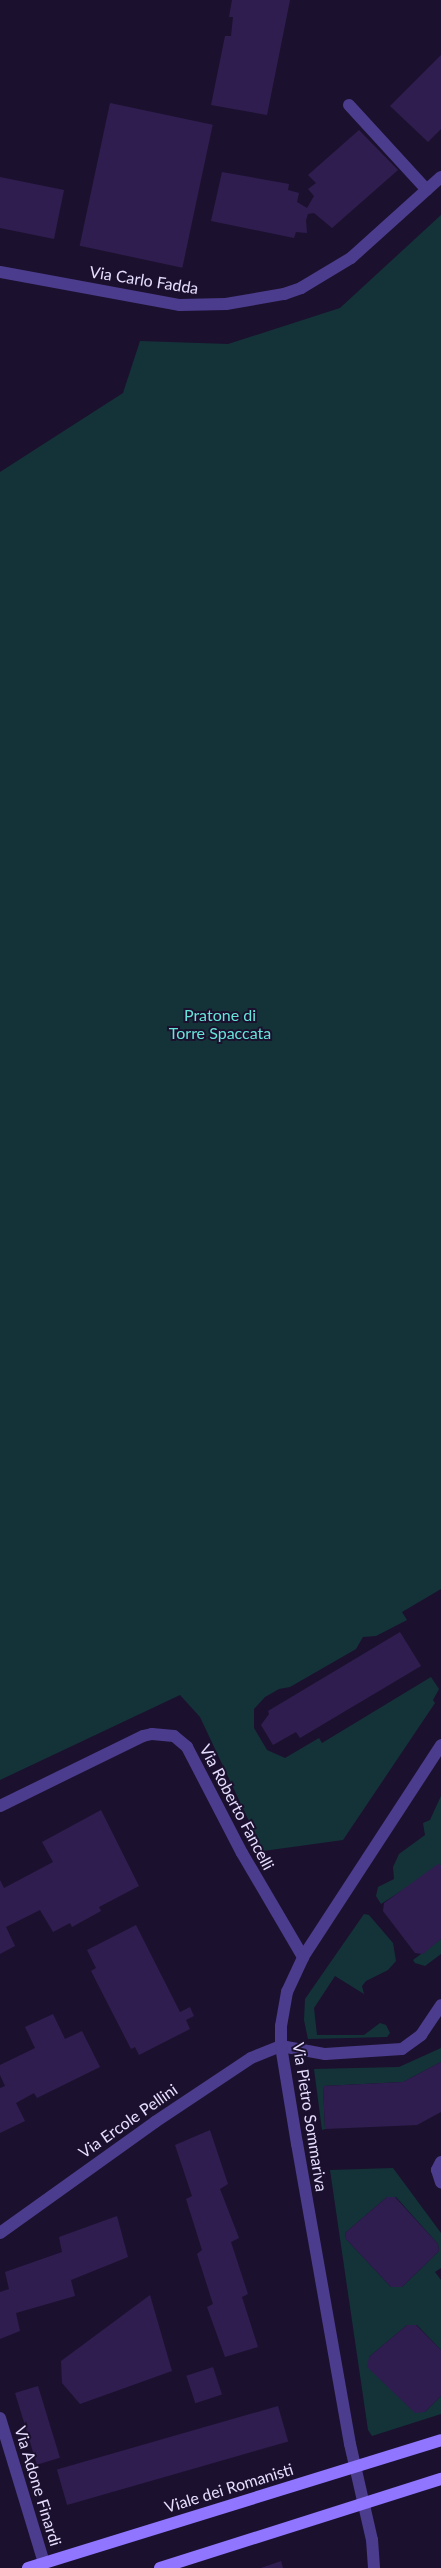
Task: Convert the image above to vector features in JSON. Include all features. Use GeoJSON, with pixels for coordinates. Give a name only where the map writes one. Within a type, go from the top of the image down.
{"type":"FeatureCollection","features":[{"type":"Feature","properties":{"kind":"street"},"geometry":{"type":"LineString","coordinates":[[349,104],[428,190]]}},
{"type":"Feature","properties":{"kind":"street","name":"Via Carlo Fadda"},"geometry":{"type":"LineString","coordinates":[[0,272],[180,305],[242,302],[284,294],[323,276],[351,258],[441,177]]}},
{"type":"Feature","properties":{"kind":"street","name":"Via Roberto Fancelli"},"geometry":{"type":"LineString","coordinates":[[0,1806],[143,1736],[174,1736],[186,1747],[242,1853],[303,1957]]}},
{"type":"Feature","properties":{"kind":"street","name":"Via Pietro Sommariva"},"geometry":{"type":"LineString","coordinates":[[374,2568],[365,2504],[355,2467],[281,2046],[283,2007],[303,1957],[441,1745]]}},
{"type":"Feature","properties":{"kind":"street"},"geometry":{"type":"LineString","coordinates":[[281,2046],[325,2054],[398,2050],[417,2039],[441,2005]]}},
{"type":"Feature","properties":{"kind":"street","name":"Via Ercole Pellini"},"geometry":{"type":"LineString","coordinates":[[0,2233],[217,2079],[251,2058],[281,2046]]}},
{"type":"Feature","properties":{"kind":"street"},"geometry":{"type":"LineString","coordinates":[[441,2162],[437,2170],[441,2182]]}},
{"type":"Feature","properties":{"kind":"street","name":"Via Adone Finardi"},"geometry":{"type":"LineString","coordinates":[[0,2418],[44,2563]]}},
{"type":"Feature","properties":{"kind":"street","name":"Viale dei Romanisti"},"geometry":{"type":"LineString","coordinates":[[28,2568],[441,2440]]}},
{"type":"Feature","properties":{"kind":"street"},"geometry":{"type":"LineString","coordinates":[[160,2568],[441,2479]]}},
{"type":"Feature","properties":{"kind":"green space","name":"Pratone di Torre Spaccata"},"geometry":{"type":"Polygon","coordinates":[[[441,215],[441,1589],[402,1612],[407,1620],[376,1636],[363,1637],[356,1649],[290,1687],[279,1689],[265,1697],[254,1709],[254,1728],[267,1750],[285,1758],[319,1738],[322,1743],[431,1677],[439,1689],[433,1700],[435,1703],[343,1840],[263,1851],[200,1717],[180,1695],[0,1780],[0,472],[123,393],[140,341],[228,344],[340,308],[441,215]]]}},
{"type":"Feature","properties":{"kind":"green space"},"geometry":{"type":"Polygon","coordinates":[[[441,1796],[441,1865],[381,1904],[376,1896],[378,1887],[394,1879],[393,1867],[399,1854],[425,1835],[423,1823],[430,1820],[441,1796]]]}},
{"type":"Feature","properties":{"kind":"green space"},"geometry":{"type":"Polygon","coordinates":[[[364,1914],[369,1915],[393,1943],[396,1961],[388,1970],[366,1981],[362,1986],[364,1994],[335,1976],[314,2008],[317,2035],[364,2035],[380,2023],[386,2025],[390,2033],[387,2037],[308,2039],[304,2020],[305,1999],[364,1914]]]}},
{"type":"Feature","properties":{"kind":"green space"},"geometry":{"type":"Polygon","coordinates":[[[441,1939],[441,1954],[425,1966],[415,1963],[413,1960],[441,1939]]]}},
{"type":"Feature","properties":{"kind":"green space"},"geometry":{"type":"Polygon","coordinates":[[[441,2048],[441,2062],[403,2082],[323,2086],[325,2129],[322,2130],[314,2069],[399,2067],[441,2048]]]}},
{"type":"Feature","properties":{"kind":"green space"},"geometry":{"type":"Polygon","coordinates":[[[393,2168],[441,2233],[441,2268],[435,2272],[441,2280],[441,2350],[417,2325],[407,2325],[369,2357],[425,2412],[441,2396],[441,2414],[372,2436],[368,2430],[330,2170],[393,2168]],[[387,2197],[345,2233],[346,2239],[391,2287],[402,2287],[439,2251],[438,2244],[396,2197],[387,2197]]]}},
{"type":"Feature","properties":{"kind":"building"},"geometry":{"type":"Polygon","coordinates":[[[232,0],[290,0],[267,115],[211,105],[225,36],[231,36],[233,17],[229,17],[232,0]]]}},
{"type":"Feature","properties":{"kind":"building"},"geometry":{"type":"Polygon","coordinates":[[[441,55],[441,129],[428,142],[390,106],[441,55]]]}},
{"type":"Feature","properties":{"kind":"building"},"geometry":{"type":"Polygon","coordinates":[[[110,103],[213,125],[182,268],[80,246],[110,103]]]}},
{"type":"Feature","properties":{"kind":"building"},"geometry":{"type":"Polygon","coordinates":[[[359,130],[398,170],[332,228],[314,213],[308,214],[306,220],[307,233],[296,232],[294,238],[211,221],[222,172],[289,184],[288,190],[299,193],[297,202],[307,208],[314,196],[308,189],[316,183],[308,175],[359,130]]]}},
{"type":"Feature","properties":{"kind":"building"},"geometry":{"type":"Polygon","coordinates":[[[0,177],[64,190],[54,239],[0,228],[0,177]]]}},
{"type":"Feature","properties":{"kind":"building"},"geometry":{"type":"Polygon","coordinates":[[[400,1632],[421,1666],[300,1738],[296,1732],[273,1745],[261,1725],[269,1714],[268,1711],[400,1632]]]}},
{"type":"Feature","properties":{"kind":"building"},"geometry":{"type":"Polygon","coordinates":[[[101,1810],[139,1886],[99,1907],[101,1911],[72,1927],[70,1923],[53,1932],[40,1910],[6,1927],[15,1946],[0,1954],[0,1880],[4,1888],[53,1862],[42,1842],[101,1810]]]}},
{"type":"Feature","properties":{"kind":"building"},"geometry":{"type":"Polygon","coordinates":[[[438,1864],[441,1865],[441,1939],[423,1954],[415,1953],[383,1911],[384,1903],[438,1864]]]}},
{"type":"Feature","properties":{"kind":"building"},"geometry":{"type":"Polygon","coordinates":[[[136,1925],[180,2012],[190,2007],[194,2016],[186,2020],[190,2029],[139,2055],[135,2047],[131,2049],[91,1971],[96,1968],[87,1950],[136,1925]]]}},
{"type":"Feature","properties":{"kind":"building"},"geometry":{"type":"Polygon","coordinates":[[[53,2014],[65,2039],[82,2031],[100,2067],[37,2098],[34,2093],[16,2103],[25,2121],[0,2133],[0,2088],[5,2086],[0,2075],[0,2065],[35,2048],[25,2027],[53,2014]]]}},
{"type":"Feature","properties":{"kind":"building"},"geometry":{"type":"Polygon","coordinates":[[[441,2062],[441,2112],[417,2125],[325,2129],[323,2086],[403,2082],[441,2062]]]}},
{"type":"Feature","properties":{"kind":"building"},"geometry":{"type":"Polygon","coordinates":[[[210,2130],[228,2184],[220,2189],[239,2238],[231,2242],[248,2294],[242,2297],[258,2347],[225,2357],[207,2307],[213,2304],[197,2254],[202,2250],[186,2199],[192,2196],[175,2145],[210,2130]]]}},
{"type":"Feature","properties":{"kind":"building"},"geometry":{"type":"Polygon","coordinates":[[[387,2197],[395,2197],[438,2244],[439,2251],[402,2287],[391,2287],[346,2239],[345,2233],[387,2197]]]}},
{"type":"Feature","properties":{"kind":"building"},"geometry":{"type":"Polygon","coordinates":[[[117,2216],[128,2257],[71,2280],[75,2296],[16,2313],[20,2331],[0,2339],[0,2292],[9,2289],[5,2272],[62,2252],[59,2237],[117,2216]]]}},
{"type":"Feature","properties":{"kind":"building"},"geometry":{"type":"Polygon","coordinates":[[[150,2295],[172,2371],[80,2404],[62,2383],[61,2361],[150,2295]]]}},
{"type":"Feature","properties":{"kind":"building"},"geometry":{"type":"Polygon","coordinates":[[[407,2325],[416,2325],[441,2350],[441,2396],[425,2412],[415,2413],[367,2367],[369,2357],[407,2325]]]}},
{"type":"Feature","properties":{"kind":"building"},"geometry":{"type":"Polygon","coordinates":[[[213,2367],[222,2395],[195,2403],[186,2376],[213,2367]]]}},
{"type":"Feature","properties":{"kind":"building"},"geometry":{"type":"Polygon","coordinates":[[[38,2386],[60,2458],[37,2465],[15,2393],[38,2386]]]}},
{"type":"Feature","properties":{"kind":"building"},"geometry":{"type":"Polygon","coordinates":[[[278,2406],[288,2442],[67,2505],[57,2469],[278,2406]]]}},
{"type":"Feature","properties":{"kind":"building"},"geometry":{"type":"Polygon","coordinates":[[[281,2561],[283,2568],[261,2568],[281,2561]]]}}]}
